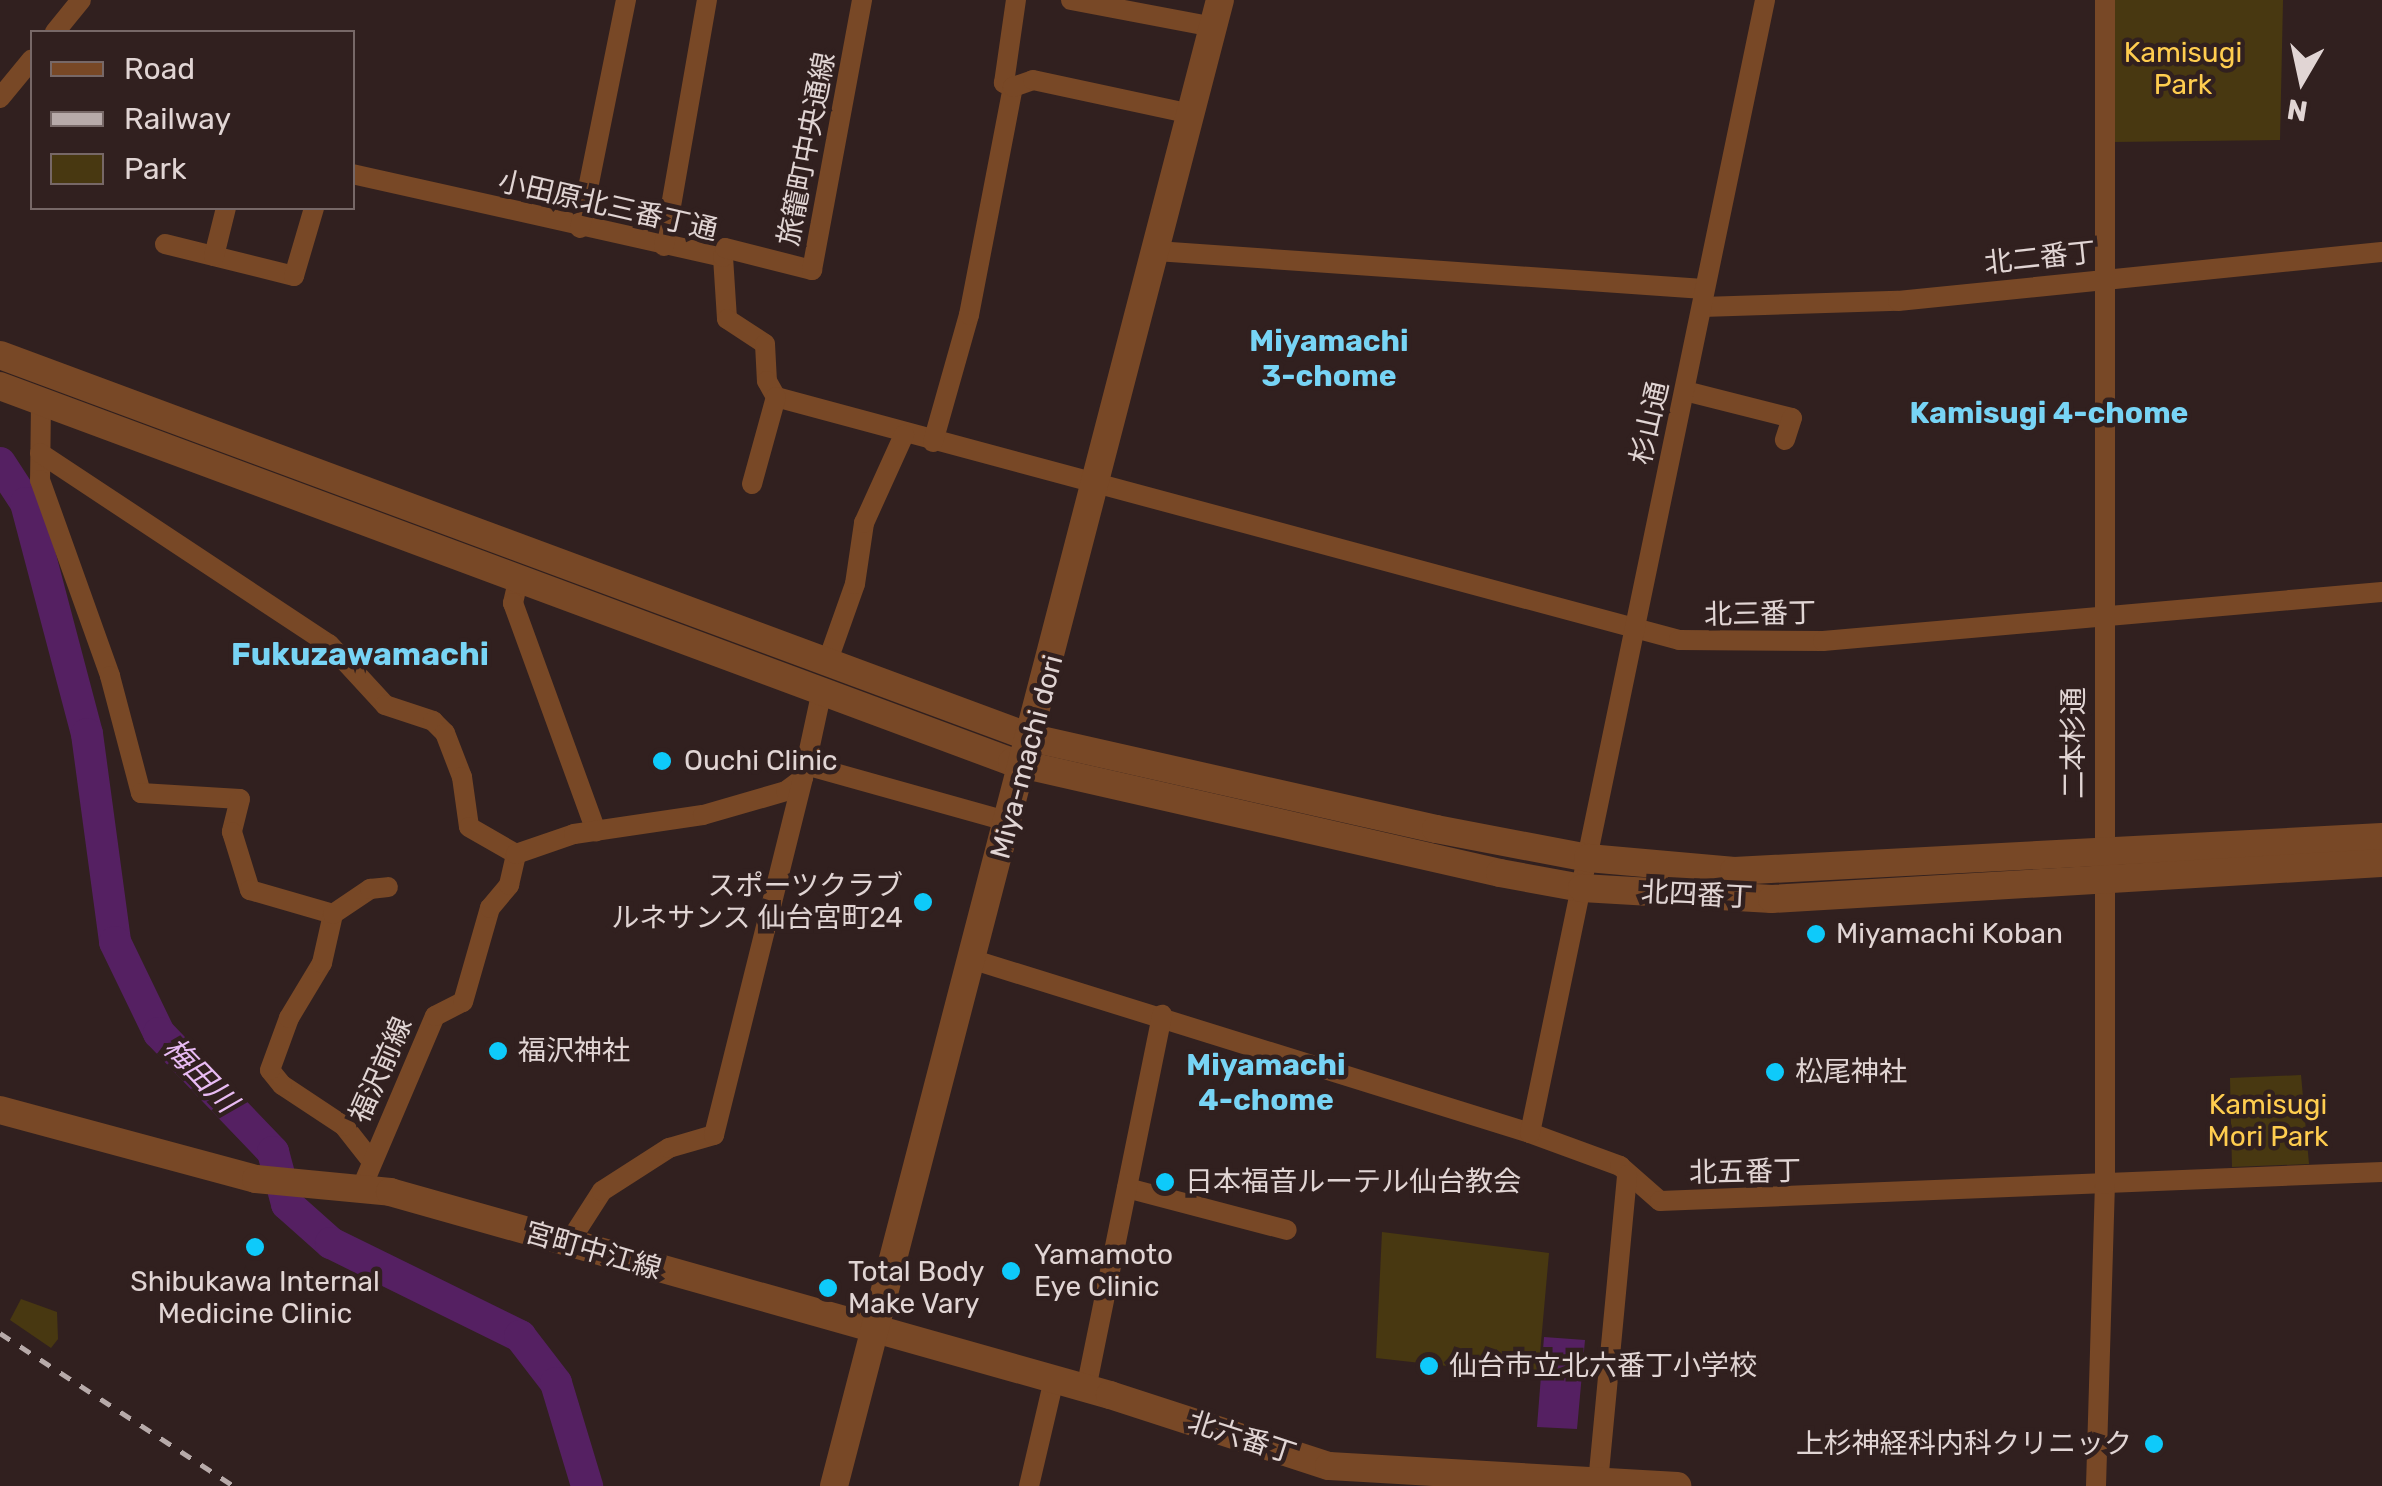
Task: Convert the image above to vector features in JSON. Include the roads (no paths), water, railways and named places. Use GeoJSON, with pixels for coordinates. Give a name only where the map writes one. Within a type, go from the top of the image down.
{"type":"FeatureCollection","features":[{"type":"Feature","properties":{"kind":"street"},"geometry":{"type":"LineString","coordinates":[[58,30],[82,0]]}},
{"type":"Feature","properties":{"kind":"street"},"geometry":{"type":"LineString","coordinates":[[580,228],[626,0]]}},
{"type":"Feature","properties":{"kind":"street"},"geometry":{"type":"LineString","coordinates":[[664,246],[707,0]]}},
{"type":"Feature","properties":{"kind":"street","name":"旅籠町中央通線"},"geometry":{"type":"LineString","coordinates":[[724,257],[725,248],[812,270],[862,0]]}},
{"type":"Feature","properties":{"kind":"street"},"geometry":{"type":"LineString","coordinates":[[1016,0],[1004,83],[1013,88],[1034,80],[1191,114]]}},
{"type":"Feature","properties":{"kind":"street"},"geometry":{"type":"LineString","coordinates":[[1071,0],[1217,14]]}},
{"type":"Feature","properties":{"kind":"street","name":"杉山通"},"geometry":{"type":"LineString","coordinates":[[1530,1133],[1765,0]]}},
{"type":"Feature","properties":{"kind":"street","name":"二本杉通"},"geometry":{"type":"LineString","coordinates":[[2096,1486],[2104,1184],[2105,0]]}},
{"type":"Feature","properties":{"kind":"street","name":"Miya-machi dori"},"geometry":{"type":"LineString","coordinates":[[834,1486],[1025,766],[1217,14]]}},
{"type":"Feature","properties":{"kind":"street"},"geometry":{"type":"LineString","coordinates":[[0,98],[30,61]]}},
{"type":"Feature","properties":{"kind":"street"},"geometry":{"type":"LineString","coordinates":[[934,442],[968,315],[1013,88]]}},
{"type":"Feature","properties":{"kind":"street","name":"小田原北三番丁通"},"geometry":{"type":"LineString","coordinates":[[355,175],[580,228],[724,257],[727,319],[764,344],[767,381],[776,397]]}},
{"type":"Feature","properties":{"kind":"street"},"geometry":{"type":"LineString","coordinates":[[214,256],[226,210]]}},
{"type":"Feature","properties":{"kind":"street"},"geometry":{"type":"LineString","coordinates":[[165,244],[294,276],[313,210]]}},
{"type":"Feature","properties":{"kind":"street","name":"北二番丁"},"geometry":{"type":"LineString","coordinates":[[1156,251],[1703,298],[1898,301],[2382,252]]}},
{"type":"Feature","properties":{"kind":"street"},"geometry":{"type":"LineString","coordinates":[[0,355],[825,677]]}},
{"type":"Feature","properties":{"kind":"street"},"geometry":{"type":"LineString","coordinates":[[0,386],[519,577],[825,677]]}},
{"type":"Feature","properties":{"kind":"street"},"geometry":{"type":"LineString","coordinates":[[1685,390],[1792,418],[1785,440]]}},
{"type":"Feature","properties":{"kind":"street"},"geometry":{"type":"LineString","coordinates":[[752,484],[776,397],[1096,486]]}},
{"type":"Feature","properties":{"kind":"street"},"geometry":{"type":"LineString","coordinates":[[41,402],[40,480],[110,676],[141,793],[240,799],[232,832],[250,890],[332,914]]}},
{"type":"Feature","properties":{"kind":"street"},"geometry":{"type":"LineString","coordinates":[[568,1244],[602,1191],[669,1148],[714,1135],[825,677],[855,584],[864,523],[904,434]]}},
{"type":"Feature","properties":{"kind":"street"},"geometry":{"type":"LineString","coordinates":[[40,453],[328,644],[385,706],[433,721],[445,732],[462,777],[469,828],[516,854],[596,831],[702,815],[786,791],[805,772]]}},
{"type":"Feature","properties":{"kind":"street","name":"北三番丁"},"geometry":{"type":"LineString","coordinates":[[1096,486],[1637,630],[1736,646],[2382,592]]}},
{"type":"Feature","properties":{"kind":"street"},"geometry":{"type":"LineString","coordinates":[[519,577],[513,603],[596,831]]}},
{"type":"Feature","properties":{"kind":"street","name":"北四番丁"},"geometry":{"type":"LineString","coordinates":[[825,677],[1032,738],[1588,858],[1750,871],[2382,863]]}},
{"type":"Feature","properties":{"kind":"street","name":"北四番丁"},"geometry":{"type":"LineString","coordinates":[[825,677],[1025,766],[1582,888],[1772,899],[2382,836]]}},
{"type":"Feature","properties":{"kind":"street"},"geometry":{"type":"LineString","coordinates":[[805,772],[1010,822]]}},
{"type":"Feature","properties":{"kind":"street","name":"福沢前線"},"geometry":{"type":"LineString","coordinates":[[362,1187],[370,1159],[435,1016],[463,1002],[490,908],[509,885],[516,854]]}},
{"type":"Feature","properties":{"kind":"street"},"geometry":{"type":"LineString","coordinates":[[370,1159],[344,1126],[282,1085],[270,1070],[288,1018],[322,963],[332,914],[370,889],[388,888]]}},
{"type":"Feature","properties":{"kind":"street","name":"北五番丁"},"geometry":{"type":"LineString","coordinates":[[974,960],[1162,1015],[1530,1133],[1627,1175],[1660,1201],[1720,1203],[2382,1172]]}},
{"type":"Feature","properties":{"kind":"street"},"geometry":{"type":"LineString","coordinates":[[1086,1388],[1162,1015]]}},
{"type":"Feature","properties":{"kind":"street","name":"宮町中江線"},"geometry":{"type":"LineString","coordinates":[[0,1110],[264,1180],[362,1187],[878,1330]]}},
{"type":"Feature","properties":{"kind":"street"},"geometry":{"type":"LineString","coordinates":[[1598,1483],[1627,1175]]}},
{"type":"Feature","properties":{"kind":"street"},"geometry":{"type":"LineString","coordinates":[[1127,1188],[1287,1230]]}},
{"type":"Feature","properties":{"kind":"street","name":"北六番丁"},"geometry":{"type":"LineString","coordinates":[[878,1330],[1086,1388],[1363,1479],[1678,1486]]}},
{"type":"Feature","properties":{"kind":"street"},"geometry":{"type":"LineString","coordinates":[[1029,1486],[1054,1379]]}},
{"type":"Feature","properties":{"kind":"waterway","name":"梅田川"},"geometry":{"type":"LineString","coordinates":[[0,463],[26,503],[87,734],[115,942],[159,1033],[273,1152],[287,1204],[331,1243],[520,1336],[556,1383],[587,1486]]}},
{"type":"Feature","properties":{"kind":"railway"},"geometry":{"type":"LineString","coordinates":[[0,1333],[234,1486]]}},
{"type":"Feature","properties":{"kind":"place","name":"Ouchi Clinic"},"geometry":{"type":"Point","coordinates":[662,761]}},
{"type":"Feature","properties":{"kind":"place","name":"スポーツクラブ ルネサンス 仙台宮町24"},"geometry":{"type":"Point","coordinates":[923,902]}},
{"type":"Feature","properties":{"kind":"place","name":"Miyamachi Koban"},"geometry":{"type":"Point","coordinates":[1816,934]}},
{"type":"Feature","properties":{"kind":"place","name":"福沢神社"},"geometry":{"type":"Point","coordinates":[498,1051]}},
{"type":"Feature","properties":{"kind":"place","name":"松尾神社"},"geometry":{"type":"Point","coordinates":[1775,1072]}},
{"type":"Feature","properties":{"kind":"place","name":"日本福音ルーテル仙台教会"},"geometry":{"type":"Point","coordinates":[1165,1182]}},
{"type":"Feature","properties":{"kind":"place","name":"Shibukawa Internal Medicine Clinic"},"geometry":{"type":"Point","coordinates":[255,1247]}},
{"type":"Feature","properties":{"kind":"place","name":"Yamamoto Eye Clinic"},"geometry":{"type":"Point","coordinates":[1011,1271]}},
{"type":"Feature","properties":{"kind":"place","name":"Total Body Make Vary"},"geometry":{"type":"Point","coordinates":[828,1288]}},
{"type":"Feature","properties":{"kind":"place","name":"仙台市立北六番丁小学校"},"geometry":{"type":"Point","coordinates":[1429,1366]}},
{"type":"Feature","properties":{"kind":"place","name":"上杉神経科内科クリニック"},"geometry":{"type":"Point","coordinates":[2154,1444]}},
{"type":"Feature","properties":{"kind":"district","name":"Miyamachi 3-chome"},"geometry":{"type":"Point","coordinates":[1329,358]}},
{"type":"Feature","properties":{"kind":"district","name":"Kamisugi 4-chome"},"geometry":{"type":"Point","coordinates":[2049,413]}},
{"type":"Feature","properties":{"kind":"district","name":"Fukuzawamachi"},"geometry":{"type":"Point","coordinates":[360,654]}},
{"type":"Feature","properties":{"kind":"district","name":"Miyamachi 4-chome"},"geometry":{"type":"Point","coordinates":[1266,1082]}},
{"type":"Feature","properties":{"kind":"park label","name":"Kamisugi Park"},"geometry":{"type":"Point","coordinates":[2183,69]}},
{"type":"Feature","properties":{"kind":"park label","name":"Kamisugi Mori Park"},"geometry":{"type":"Point","coordinates":[2268,1121]}}]}
